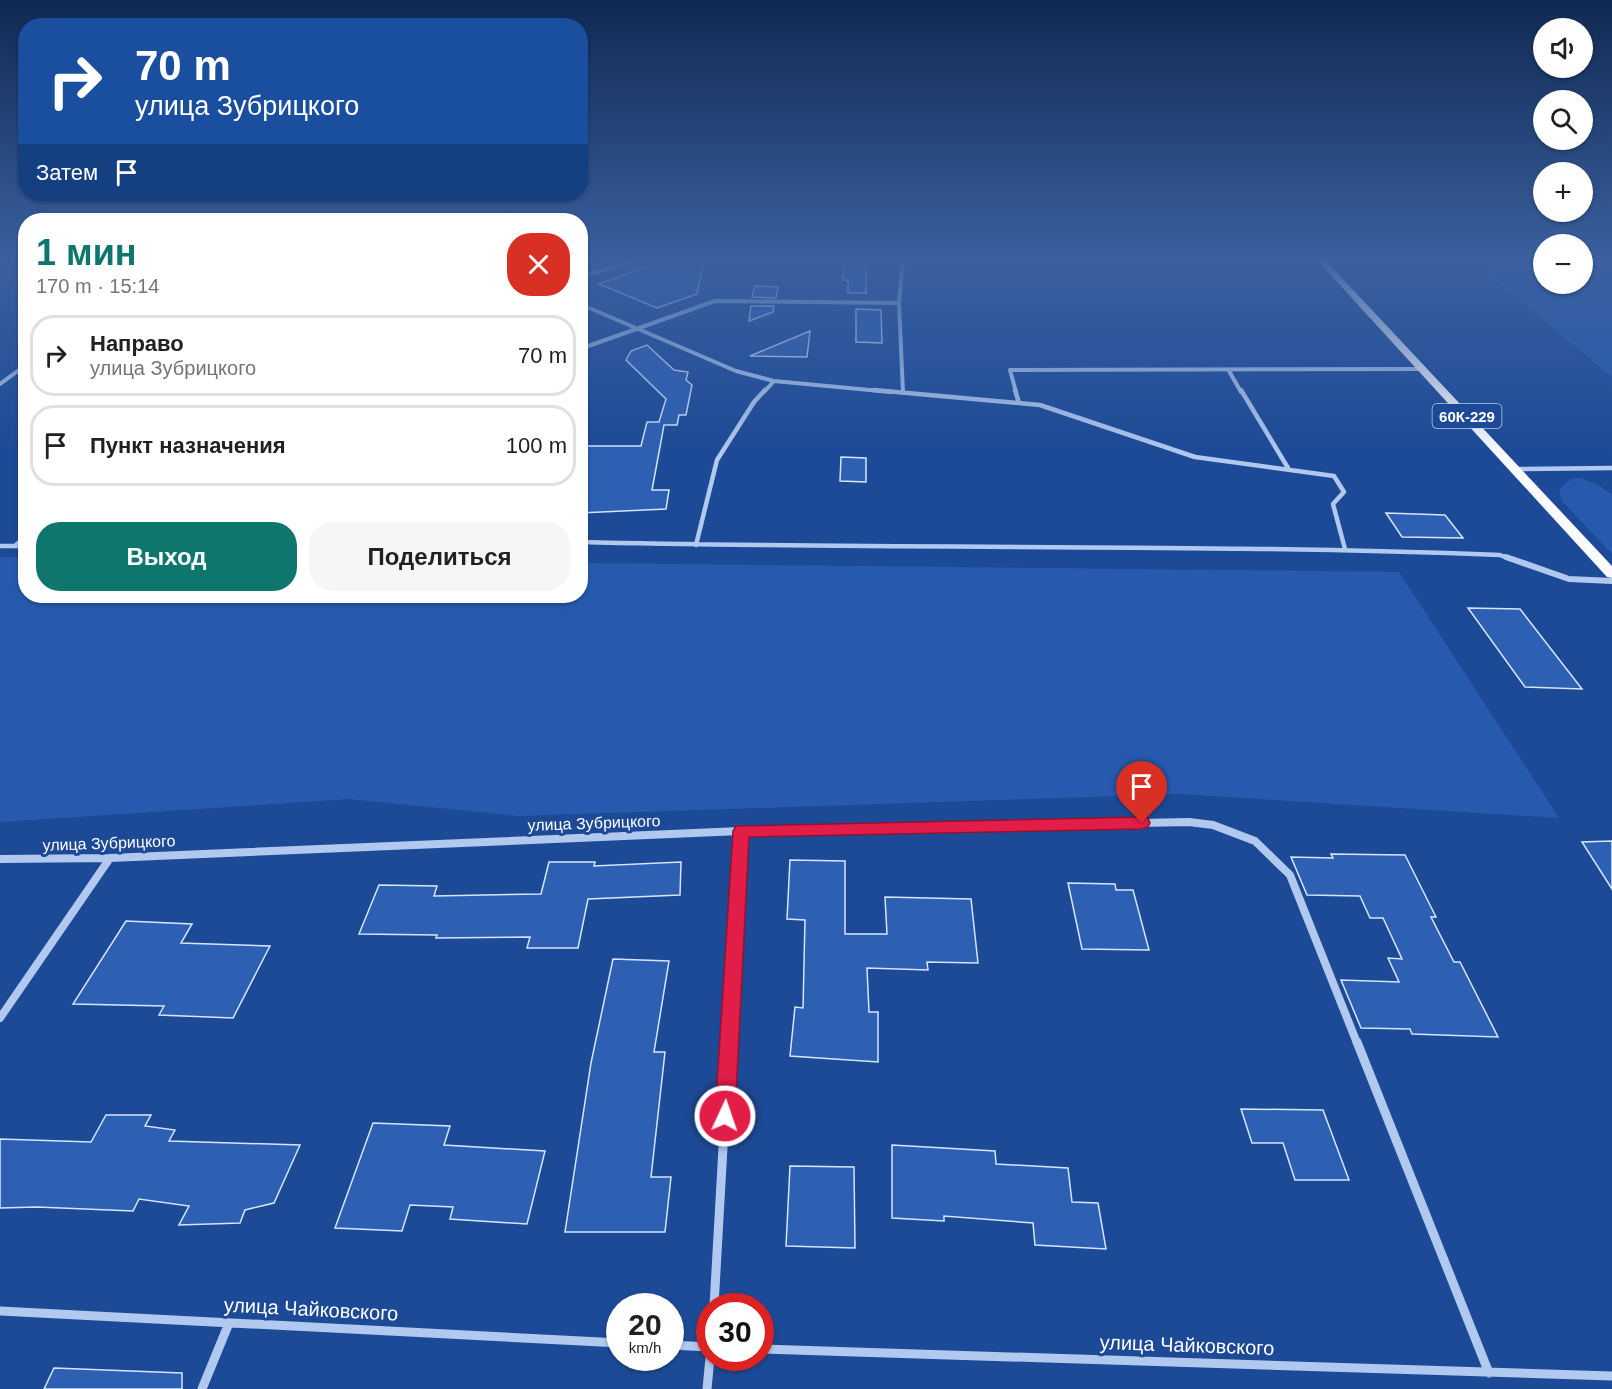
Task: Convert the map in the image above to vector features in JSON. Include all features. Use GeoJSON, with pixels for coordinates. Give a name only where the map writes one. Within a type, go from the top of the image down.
{"type":"FeatureCollection","features":[{"type":"Feature","properties":{"kind":"main road","name":"60К-229"},"geometry":{"type":"LineString","coordinates":[[1382,325],[1612,574]]}},
{"type":"Feature","properties":{"kind":"street"},"geometry":{"type":"LineString","coordinates":[[627,325],[736,372],[774,381],[1040,405],[1195,457],[1334,476],[1344,492],[1333,504],[1346,549]]}},
{"type":"Feature","properties":{"kind":"street"},"geometry":{"type":"LineString","coordinates":[[588,346],[649,325]]}},
{"type":"Feature","properties":{"kind":"street"},"geometry":{"type":"LineString","coordinates":[[900,325],[903,392]]}},
{"type":"Feature","properties":{"kind":"street"},"geometry":{"type":"LineString","coordinates":[[1019,403],[1010,370],[1228,372],[1423,369]]}},
{"type":"Feature","properties":{"kind":"street"},"geometry":{"type":"LineString","coordinates":[[0,384],[18,371]]}},
{"type":"Feature","properties":{"kind":"street"},"geometry":{"type":"LineString","coordinates":[[1228,372],[1288,468]]}},
{"type":"Feature","properties":{"kind":"street"},"geometry":{"type":"LineString","coordinates":[[696,545],[717,460],[754,402],[774,381]]}},
{"type":"Feature","properties":{"kind":"street"},"geometry":{"type":"LineString","coordinates":[[1516,469],[1612,468]]}},
{"type":"Feature","properties":{"kind":"street"},"geometry":{"type":"LineString","coordinates":[[588,542],[696,545],[1346,549],[1500,555],[1569,579],[1612,581]]}},
{"type":"Feature","properties":{"kind":"street"},"geometry":{"type":"LineString","coordinates":[[0,546],[15,546],[18,543]]}},
{"type":"Feature","properties":{"kind":"street","name":"улица Зубрицкого"},"geometry":{"type":"LineString","coordinates":[[0,860],[110,858],[741,831],[1189,822],[1213,825],[1255,841],[1290,875],[1489,1373]]}},
{"type":"Feature","properties":{"kind":"street"},"geometry":{"type":"LineString","coordinates":[[715,1293],[741,831]]}},
{"type":"Feature","properties":{"kind":"street"},"geometry":{"type":"LineString","coordinates":[[0,1018],[110,858]]}},
{"type":"Feature","properties":{"kind":"street","name":"улица Чайковского"},"geometry":{"type":"LineString","coordinates":[[0,1311],[606,1342]]}},
{"type":"Feature","properties":{"kind":"street"},"geometry":{"type":"LineString","coordinates":[[202,1389],[229,1323]]}},
{"type":"Feature","properties":{"kind":"street","name":"улица Чайковского"},"geometry":{"type":"LineString","coordinates":[[774,1349],[1612,1377]]}},
{"type":"Feature","properties":{"kind":"street"},"geometry":{"type":"LineString","coordinates":[[707,1389],[709,1371]]}},
{"type":"Feature","properties":{"kind":"shaded area"},"geometry":{"type":"Polygon","coordinates":[[[1549,325],[1612,325],[1612,377],[1549,325]]]}},
{"type":"Feature","properties":{"kind":"shaded area"},"geometry":{"type":"Polygon","coordinates":[[[1580,478],[1600,486],[1612,495],[1612,554],[1562,501],[1559,489],[1571,479],[1580,478]]]}},
{"type":"Feature","properties":{"kind":"shaded area"},"geometry":{"type":"Polygon","coordinates":[[[0,557],[18,557],[18,603],[588,603],[588,563],[1399,572],[1559,818],[1179,794],[519,816],[349,799],[0,822],[0,557]]]}},
{"type":"Feature","properties":{"kind":"building"},"geometry":{"type":"Polygon","coordinates":[[[856,325],[881,325],[882,343],[856,342],[856,325]]]}},
{"type":"Feature","properties":{"kind":"building"},"geometry":{"type":"Polygon","coordinates":[[[810,331],[807,357],[750,356],[810,331]]]}},
{"type":"Feature","properties":{"kind":"building"},"geometry":{"type":"Polygon","coordinates":[[[647,345],[674,370],[688,372],[686,380],[692,385],[686,415],[679,415],[677,425],[664,425],[652,490],[669,490],[666,509],[588,513],[588,446],[641,446],[647,422],[659,422],[666,399],[626,360],[631,351],[647,345]]]}},
{"type":"Feature","properties":{"kind":"building"},"geometry":{"type":"Polygon","coordinates":[[[841,457],[866,458],[866,482],[840,481],[841,457]]]}},
{"type":"Feature","properties":{"kind":"building"},"geometry":{"type":"Polygon","coordinates":[[[1386,513],[1445,515],[1463,538],[1402,537],[1386,513]]]}},
{"type":"Feature","properties":{"kind":"building"},"geometry":{"type":"Polygon","coordinates":[[[1468,608],[1520,609],[1582,689],[1525,687],[1468,608]]]}},
{"type":"Feature","properties":{"kind":"building"},"geometry":{"type":"Polygon","coordinates":[[[1612,841],[1612,889],[1582,842],[1612,841]]]}},
{"type":"Feature","properties":{"kind":"building"},"geometry":{"type":"Polygon","coordinates":[[[1331,854],[1405,855],[1436,917],[1431,917],[1454,962],[1460,962],[1498,1037],[1412,1034],[1410,1029],[1361,1028],[1341,980],[1399,982],[1388,958],[1402,959],[1383,918],[1370,918],[1360,896],[1307,895],[1291,857],[1333,858],[1331,854]]]}},
{"type":"Feature","properties":{"kind":"building"},"geometry":{"type":"Polygon","coordinates":[[[790,860],[845,861],[845,934],[887,934],[885,897],[971,899],[978,963],[927,962],[928,970],[867,968],[869,1012],[878,1012],[878,1062],[790,1056],[795,1007],[803,1008],[805,920],[787,919],[790,860]]]}},
{"type":"Feature","properties":{"kind":"building"},"geometry":{"type":"Polygon","coordinates":[[[549,862],[595,862],[594,866],[681,862],[680,895],[588,899],[578,948],[527,948],[530,937],[436,938],[437,935],[359,934],[379,885],[437,886],[434,896],[541,894],[549,862]]]}},
{"type":"Feature","properties":{"kind":"building"},"geometry":{"type":"Polygon","coordinates":[[[1068,883],[1115,884],[1116,890],[1133,890],[1149,950],[1082,949],[1068,883]]]}},
{"type":"Feature","properties":{"kind":"building"},"geometry":{"type":"Polygon","coordinates":[[[126,921],[192,924],[181,943],[270,946],[233,1018],[159,1015],[164,1006],[73,1004],[126,921]]]}},
{"type":"Feature","properties":{"kind":"building"},"geometry":{"type":"Polygon","coordinates":[[[613,959],[669,961],[654,1052],[665,1052],[651,1177],[671,1177],[665,1232],[565,1232],[591,1063],[613,959]]]}},
{"type":"Feature","properties":{"kind":"building"},"geometry":{"type":"Polygon","coordinates":[[[1241,1109],[1323,1110],[1349,1180],[1295,1180],[1283,1143],[1252,1143],[1241,1109]]]}},
{"type":"Feature","properties":{"kind":"building"},"geometry":{"type":"Polygon","coordinates":[[[106,1115],[151,1115],[145,1126],[175,1130],[169,1141],[300,1145],[274,1203],[245,1210],[240,1223],[179,1225],[189,1206],[139,1199],[133,1211],[37,1207],[0,1208],[0,1139],[91,1142],[106,1115]]]}},
{"type":"Feature","properties":{"kind":"building"},"geometry":{"type":"Polygon","coordinates":[[[373,1123],[450,1126],[444,1145],[545,1151],[527,1224],[450,1219],[453,1207],[410,1205],[402,1231],[335,1228],[373,1123]]]}},
{"type":"Feature","properties":{"kind":"building"},"geometry":{"type":"Polygon","coordinates":[[[892,1145],[995,1151],[996,1164],[1068,1168],[1072,1202],[1098,1203],[1106,1249],[1035,1245],[1033,1223],[944,1216],[944,1221],[892,1218],[892,1145]]]}},
{"type":"Feature","properties":{"kind":"building"},"geometry":{"type":"Polygon","coordinates":[[[790,1166],[854,1167],[855,1248],[786,1246],[790,1166]]]}},
{"type":"Feature","properties":{"kind":"building"},"geometry":{"type":"Polygon","coordinates":[[[54,1368],[182,1373],[182,1389],[44,1389],[54,1368]]]}},
{"type":"Feature","properties":{"kind":"route"},"geometry":{"type":"LineString","coordinates":[[725,1116],[741,831],[1142,823]]}}]}
